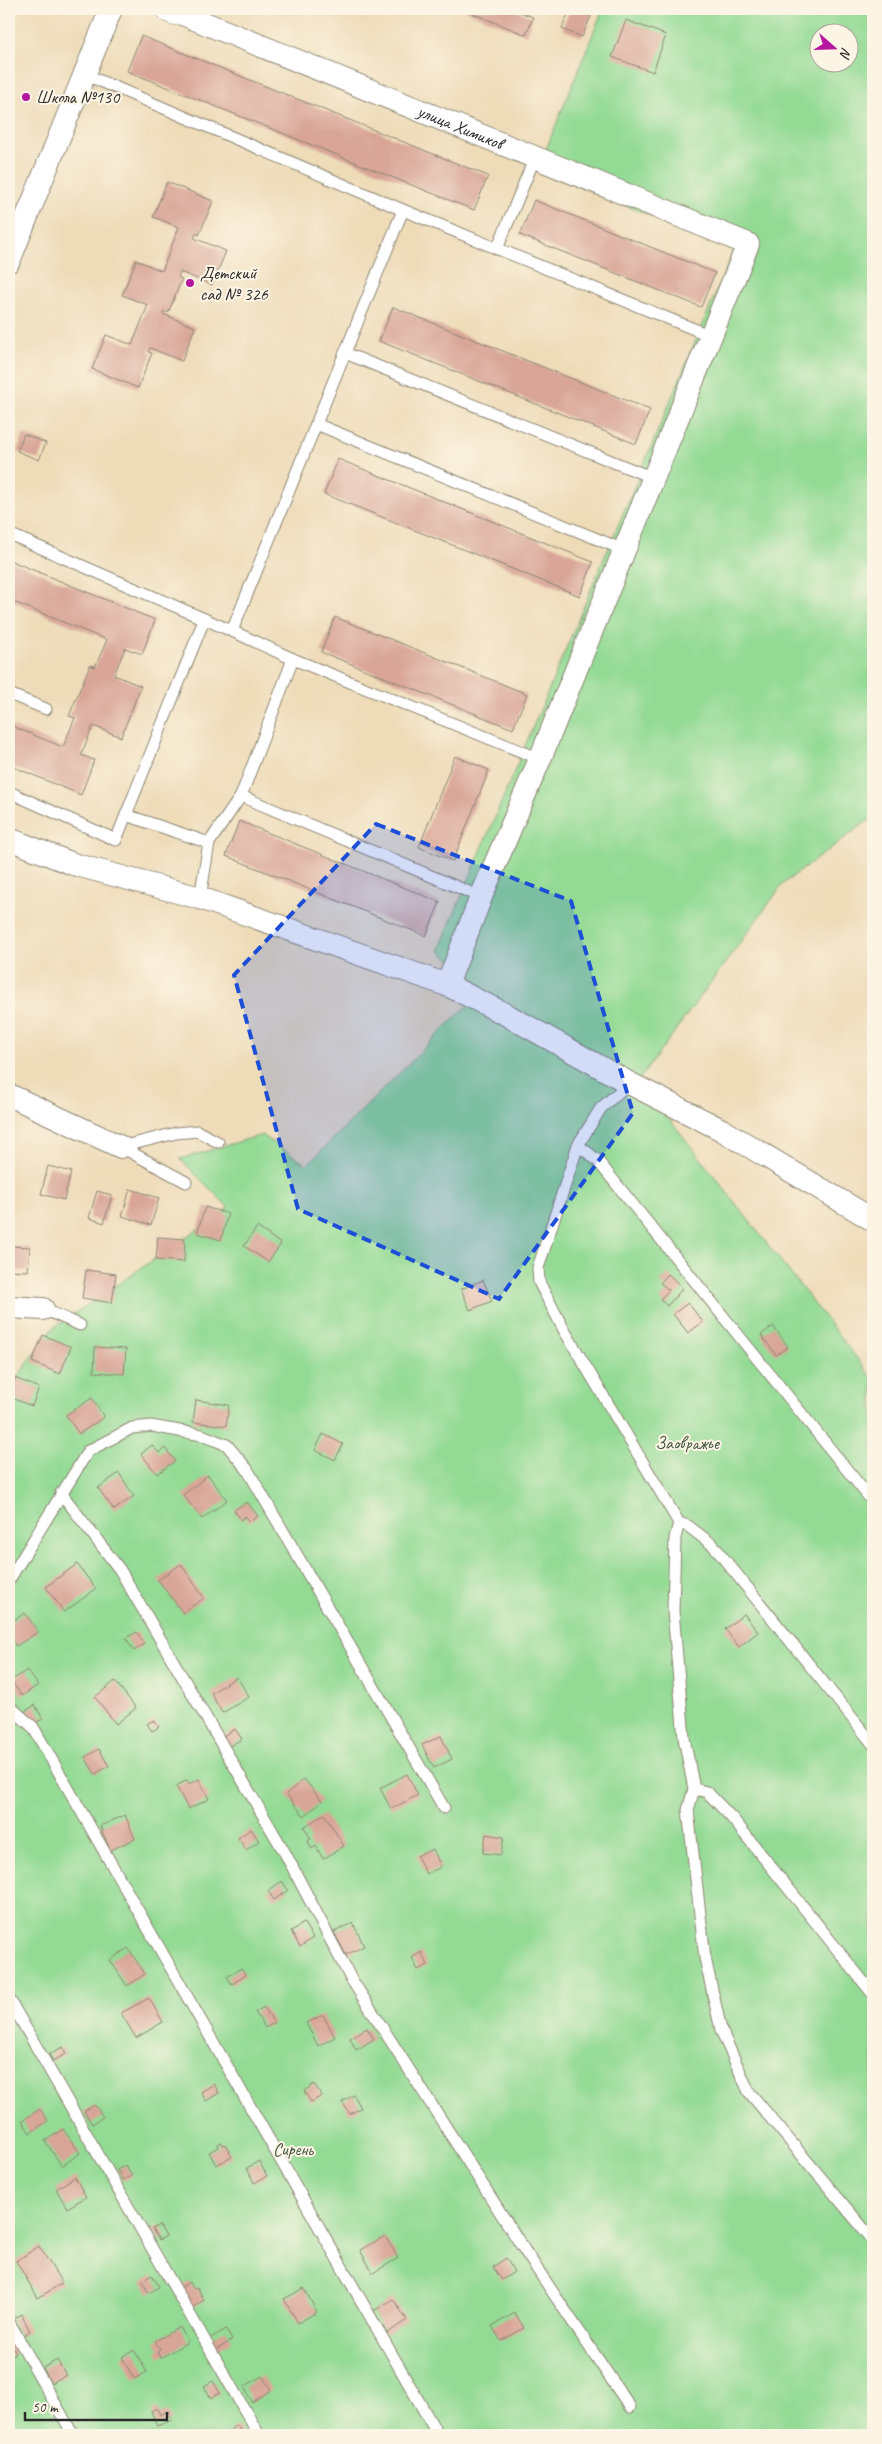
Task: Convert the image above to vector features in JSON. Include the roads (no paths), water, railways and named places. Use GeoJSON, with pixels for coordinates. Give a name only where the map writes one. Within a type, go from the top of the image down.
{"type":"FeatureCollection","features":[{"type":"Feature","properties":{"kind":"street"},"geometry":{"type":"LineString","coordinates":[[9,261],[111,9]]}},
{"type":"Feature","properties":{"kind":"street","name":"улица Химиков"},"geometry":{"type":"LineString","coordinates":[[174,9],[748,244],[711,336]]}},
{"type":"Feature","properties":{"kind":"street"},"geometry":{"type":"LineString","coordinates":[[447,985],[711,336]]}},
{"type":"Feature","properties":{"kind":"street"},"geometry":{"type":"LineString","coordinates":[[9,839],[73,864],[200,898],[447,985],[507,1015],[629,1083],[722,1130],[873,1220]]}},
{"type":"Feature","properties":{"kind":"street"},"geometry":{"type":"LineString","coordinates":[[9,1095],[121,1147]]}},
{"type":"Feature","properties":{"kind":"street"},"geometry":{"type":"LineString","coordinates":[[9,1307],[43,1309]]}},
{"type":"Feature","properties":{"kind":"lane"},"geometry":{"type":"LineString","coordinates":[[84,74],[497,249],[711,336]]}},
{"type":"Feature","properties":{"kind":"lane"},"geometry":{"type":"LineString","coordinates":[[497,249],[535,157]]}},
{"type":"Feature","properties":{"kind":"lane"},"geometry":{"type":"LineString","coordinates":[[232,631],[404,210]]}},
{"type":"Feature","properties":{"kind":"lane"},"geometry":{"type":"LineString","coordinates":[[345,353],[653,478]]}},
{"type":"Feature","properties":{"kind":"lane"},"geometry":{"type":"LineString","coordinates":[[316,424],[624,550]]}},
{"type":"Feature","properties":{"kind":"lane"},"geometry":{"type":"LineString","coordinates":[[9,534],[293,659],[540,759]]}},
{"type":"Feature","properties":{"kind":"lane"},"geometry":{"type":"LineString","coordinates":[[9,792],[116,840],[204,620]]}},
{"type":"Feature","properties":{"kind":"lane"},"geometry":{"type":"LineString","coordinates":[[200,898],[209,843],[241,796],[293,659]]}},
{"type":"Feature","properties":{"kind":"lane"},"geometry":{"type":"LineString","coordinates":[[9,694],[46,709]]}},
{"type":"Feature","properties":{"kind":"lane"},"geometry":{"type":"LineString","coordinates":[[241,796],[481,898]]}},
{"type":"Feature","properties":{"kind":"lane"},"geometry":{"type":"LineString","coordinates":[[126,815],[209,843]]}},
{"type":"Feature","properties":{"kind":"lane"},"geometry":{"type":"LineString","coordinates":[[629,1083],[601,1108],[578,1145],[538,1268],[539,1282],[564,1330],[679,1523],[688,1526],[713,1545],[873,1744]]}},
{"type":"Feature","properties":{"kind":"lane"},"geometry":{"type":"LineString","coordinates":[[121,1147],[176,1133],[197,1131],[218,1142]]}},
{"type":"Feature","properties":{"kind":"lane"},"geometry":{"type":"LineString","coordinates":[[578,1145],[597,1160],[873,1502]]}},
{"type":"Feature","properties":{"kind":"lane"},"geometry":{"type":"LineString","coordinates":[[121,1147],[186,1182]]}},
{"type":"Feature","properties":{"kind":"lane"},"geometry":{"type":"LineString","coordinates":[[43,1309],[80,1325]]}},
{"type":"Feature","properties":{"kind":"lane"},"geometry":{"type":"LineString","coordinates":[[9,1580],[88,1451],[132,1428],[151,1426],[202,1435],[227,1445],[247,1469],[444,1808]]}},
{"type":"Feature","properties":{"kind":"lane"},"geometry":{"type":"LineString","coordinates":[[61,1493],[120,1570],[242,1783],[286,1853],[350,1976],[520,2243],[630,2407]]}},
{"type":"Feature","properties":{"kind":"lane"},"geometry":{"type":"LineString","coordinates":[[679,1523],[675,1538],[673,1612],[684,1738],[694,1789],[688,1810],[705,1958],[721,2030],[749,2092],[873,2240]]}},
{"type":"Feature","properties":{"kind":"lane"},"geometry":{"type":"LineString","coordinates":[[9,1706],[33,1726],[438,2435]]}},
{"type":"Feature","properties":{"kind":"lane"},"geometry":{"type":"LineString","coordinates":[[694,1789],[707,1792],[732,1818],[873,1994]]}},
{"type":"Feature","properties":{"kind":"lane"},"geometry":{"type":"LineString","coordinates":[[9,1999],[259,2435]]}},
{"type":"Feature","properties":{"kind":"lane"},"geometry":{"type":"LineString","coordinates":[[9,2322],[73,2435]]}},
{"type":"Feature","properties":{"kind":"place","name":"Школа №130"},"geometry":{"type":"Point","coordinates":[26,97]}},
{"type":"Feature","properties":{"kind":"place","name":"Детский сад № 326"},"geometry":{"type":"Point","coordinates":[190,283]}},
{"type":"Feature","properties":{"kind":"park label","name":"Заовражье"},"geometry":{"type":"Point","coordinates":[687,1443]}},
{"type":"Feature","properties":{"kind":"park label","name":"Сирень"},"geometry":{"type":"Point","coordinates":[293,2149]}}]}
